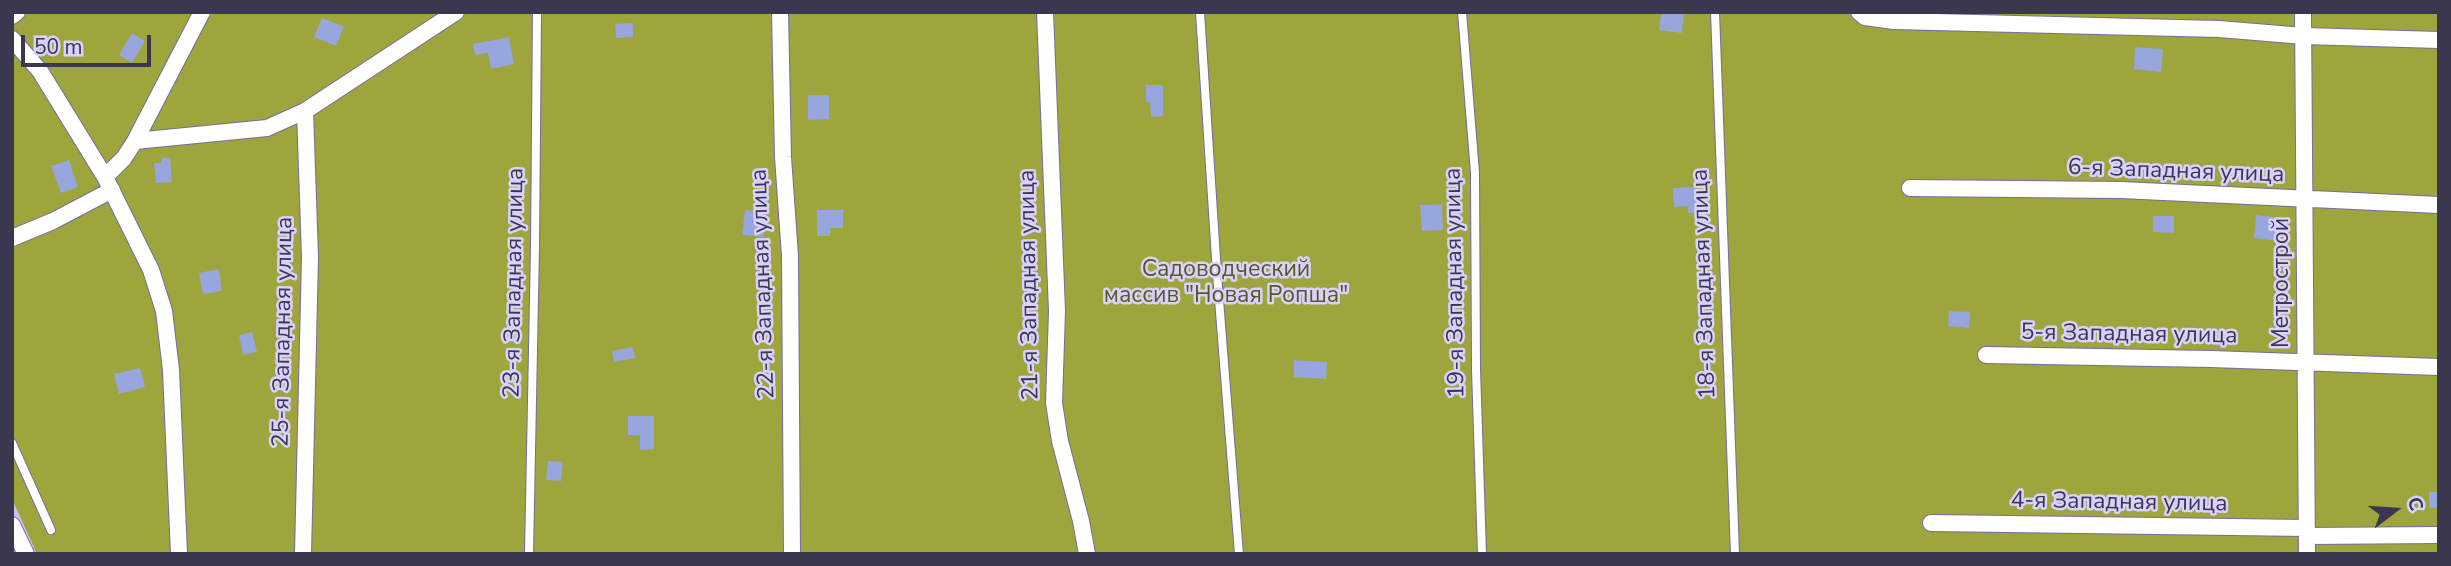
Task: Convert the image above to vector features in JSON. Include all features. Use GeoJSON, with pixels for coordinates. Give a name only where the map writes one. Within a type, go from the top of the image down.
{"type":"FeatureCollection","features":[{"type":"Feature","properties":{"kind":"street"},"geometry":{"type":"LineString","coordinates":[[12,16],[17,12]]}},
{"type":"Feature","properties":{"kind":"street"},"geometry":{"type":"LineString","coordinates":[[12,238],[53,221],[108,184],[135,141],[202,12]]}},
{"type":"Feature","properties":{"kind":"street"},"geometry":{"type":"LineString","coordinates":[[135,141],[267,128],[305,111],[456,12]]}},
{"type":"Feature","properties":{"kind":"street","name":"22-я Западная улица"},"geometry":{"type":"LineString","coordinates":[[780,12],[783,156],[790,256],[792,554]]}},
{"type":"Feature","properties":{"kind":"street","name":"21-я Западная улица"},"geometry":{"type":"LineString","coordinates":[[1045,12],[1057,310],[1054,403],[1060,441],[1087,554]]}},
{"type":"Feature","properties":{"kind":"street"},"geometry":{"type":"LineString","coordinates":[[1859,12],[1865,17],[1894,21],[2219,29],[2304,36],[2439,40]]}},
{"type":"Feature","properties":{"kind":"street","name":"Метрострой"},"geometry":{"type":"LineString","coordinates":[[2304,12],[2307,554]]}},
{"type":"Feature","properties":{"kind":"street"},"geometry":{"type":"LineString","coordinates":[[12,39],[40,71],[108,184],[151,270],[163,311],[171,370],[179,554]]}},
{"type":"Feature","properties":{"kind":"street","name":"25-я Западная улица"},"geometry":{"type":"LineString","coordinates":[[303,554],[310,257],[305,111]]}},
{"type":"Feature","properties":{"kind":"street","name":"6-я Западная улица"},"geometry":{"type":"LineString","coordinates":[[1910,188],[2121,190],[2439,205]]}},
{"type":"Feature","properties":{"kind":"street","name":"5-я Западная улица"},"geometry":{"type":"LineString","coordinates":[[1986,355],[2439,367]]}},
{"type":"Feature","properties":{"kind":"street","name":"4-я Западная улица"},"geometry":{"type":"LineString","coordinates":[[1931,523],[2439,535]]}},
{"type":"Feature","properties":{"kind":"street"},"geometry":{"type":"LineString","coordinates":[[12,525],[26,554]]}},
{"type":"Feature","properties":{"kind":"lane","name":"23-я Западная улица"},"geometry":{"type":"LineString","coordinates":[[529,554],[536,247],[537,12]]}},
{"type":"Feature","properties":{"kind":"lane"},"geometry":{"type":"LineString","coordinates":[[1200,12],[1239,554]]}},
{"type":"Feature","properties":{"kind":"lane","name":"19-я Западная улица"},"geometry":{"type":"LineString","coordinates":[[1462,12],[1475,173],[1476,369],[1482,554]]}},
{"type":"Feature","properties":{"kind":"lane","name":"18-я Западная улица"},"geometry":{"type":"LineString","coordinates":[[1715,12],[1735,554]]}},
{"type":"Feature","properties":{"kind":"lane"},"geometry":{"type":"LineString","coordinates":[[12,443],[51,530]]}},
{"type":"Feature","properties":{"kind":"green space","name":"Садоводческий массив \"Новая Ропша\""},"geometry":{"type":"Polygon","coordinates":[[[12,12],[2439,12],[2439,554],[37,554],[12,499],[12,12]]]}},
{"type":"Feature","properties":{"kind":"building"},"geometry":{"type":"Polygon","coordinates":[[[1661,12],[1684,12],[1682,33],[1659,30],[1661,12]]]}},
{"type":"Feature","properties":{"kind":"building"},"geometry":{"type":"Polygon","coordinates":[[[322,18],[344,27],[336,46],[314,37],[322,18]]]}},
{"type":"Feature","properties":{"kind":"building"},"geometry":{"type":"Polygon","coordinates":[[[633,23],[633,37],[616,38],[615,24],[633,23]]]}},
{"type":"Feature","properties":{"kind":"building"},"geometry":{"type":"Polygon","coordinates":[[[132,33],[145,41],[132,63],[119,55],[132,33]]]}},
{"type":"Feature","properties":{"kind":"building"},"geometry":{"type":"Polygon","coordinates":[[[509,37],[514,64],[491,69],[488,53],[475,55],[473,44],[509,37]]]}},
{"type":"Feature","properties":{"kind":"building"},"geometry":{"type":"Polygon","coordinates":[[[2135,47],[2163,49],[2161,72],[2134,69],[2135,47]]]}},
{"type":"Feature","properties":{"kind":"building"},"geometry":{"type":"Polygon","coordinates":[[[1146,85],[1163,85],[1163,116],[1151,117],[1150,102],[1146,102],[1146,85]]]}},
{"type":"Feature","properties":{"kind":"building"},"geometry":{"type":"Polygon","coordinates":[[[808,95],[829,95],[829,119],[808,120],[808,95]]]}},
{"type":"Feature","properties":{"kind":"building"},"geometry":{"type":"Polygon","coordinates":[[[170,157],[172,182],[156,183],[154,163],[162,163],[161,158],[170,157]]]}},
{"type":"Feature","properties":{"kind":"building"},"geometry":{"type":"Polygon","coordinates":[[[69,160],[78,187],[61,193],[51,166],[69,160]]]}},
{"type":"Feature","properties":{"kind":"building"},"geometry":{"type":"Polygon","coordinates":[[[1695,187],[1697,213],[1688,213],[1688,206],[1674,207],[1673,188],[1695,187]]]}},
{"type":"Feature","properties":{"kind":"building"},"geometry":{"type":"Polygon","coordinates":[[[1442,204],[1443,230],[1422,231],[1420,205],[1442,204]]]}},
{"type":"Feature","properties":{"kind":"building"},"geometry":{"type":"Polygon","coordinates":[[[745,210],[766,212],[763,237],[742,235],[745,210]]]}},
{"type":"Feature","properties":{"kind":"building"},"geometry":{"type":"Polygon","coordinates":[[[817,210],[843,210],[843,228],[830,228],[830,236],[817,236],[817,210]]]}},
{"type":"Feature","properties":{"kind":"building"},"geometry":{"type":"Polygon","coordinates":[[[2256,215],[2281,218],[2278,241],[2254,238],[2256,215]]]}},
{"type":"Feature","properties":{"kind":"building"},"geometry":{"type":"Polygon","coordinates":[[[2153,216],[2174,216],[2174,233],[2153,232],[2153,216]]]}},
{"type":"Feature","properties":{"kind":"building"},"geometry":{"type":"Polygon","coordinates":[[[219,269],[222,291],[203,294],[199,273],[219,269]]]}},
{"type":"Feature","properties":{"kind":"building"},"geometry":{"type":"Polygon","coordinates":[[[1949,311],[1970,312],[1969,328],[1948,326],[1949,311]]]}},
{"type":"Feature","properties":{"kind":"building"},"geometry":{"type":"Polygon","coordinates":[[[252,332],[257,352],[243,355],[239,335],[252,332]]]}},
{"type":"Feature","properties":{"kind":"building"},"geometry":{"type":"Polygon","coordinates":[[[633,347],[635,358],[614,362],[612,351],[633,347]]]}},
{"type":"Feature","properties":{"kind":"building"},"geometry":{"type":"Polygon","coordinates":[[[1294,360],[1327,362],[1326,379],[1294,377],[1294,360]]]}},
{"type":"Feature","properties":{"kind":"building"},"geometry":{"type":"Polygon","coordinates":[[[140,368],[145,387],[119,394],[114,374],[140,368]]]}},
{"type":"Feature","properties":{"kind":"building"},"geometry":{"type":"Polygon","coordinates":[[[628,416],[654,416],[654,449],[640,450],[640,435],[628,435],[628,416]]]}},
{"type":"Feature","properties":{"kind":"building"},"geometry":{"type":"Polygon","coordinates":[[[548,461],[563,462],[561,481],[546,480],[548,461]]]}},
{"type":"Feature","properties":{"kind":"building"},"geometry":{"type":"Polygon","coordinates":[[[2429,492],[2439,492],[2439,507],[2429,508],[2429,492]]]}}]}
